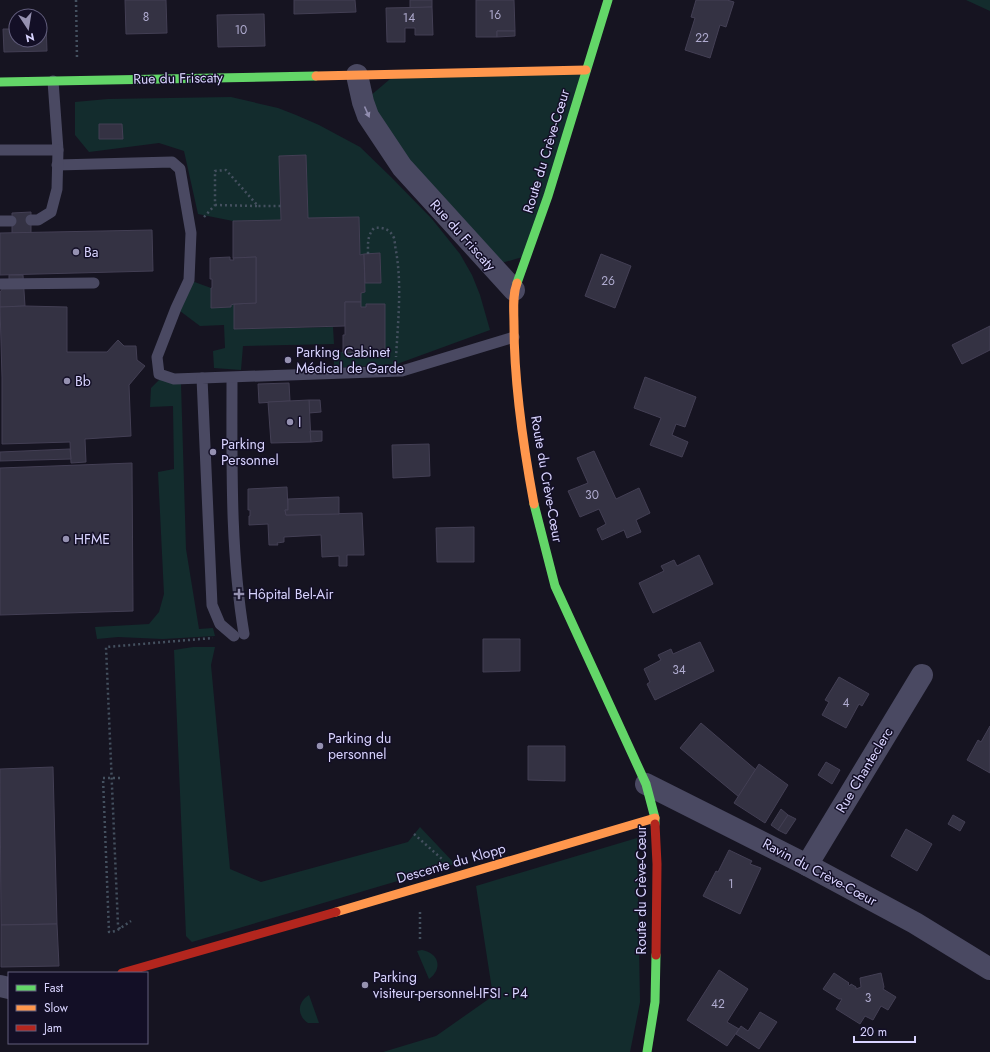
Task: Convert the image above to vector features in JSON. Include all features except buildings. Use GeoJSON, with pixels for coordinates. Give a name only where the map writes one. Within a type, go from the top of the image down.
{"type":"FeatureCollection","features":[{"type":"Feature","properties":{"kind":"street","name":"Route du Crève-Cœur"},"geometry":{"type":"LineString","coordinates":[[608,0],[548,196],[514,290],[514,338],[516,376],[524,450],[536,518],[555,586],[646,784],[655,818],[657,864],[655,1002],[647,1052]]}},
{"type":"Feature","properties":{"kind":"street","name":"Rue du Friscaty"},"geometry":{"type":"LineString","coordinates":[[0,82],[586,70]]}},
{"type":"Feature","properties":{"kind":"street","name":"Rue du Friscaty"},"geometry":{"type":"LineString","coordinates":[[357,75],[363,102],[368,116],[402,167],[514,290]]}},
{"type":"Feature","properties":{"kind":"street","name":"Rue Chanteclerc"},"geometry":{"type":"LineString","coordinates":[[807,865],[922,675]]}},
{"type":"Feature","properties":{"kind":"street","name":"Ravin du Crève-Cœur"},"geometry":{"type":"LineString","coordinates":[[646,784],[807,865],[915,923],[990,969]]}},
{"type":"Feature","properties":{"kind":"street","name":"Descente du Klopp"},"geometry":{"type":"LineString","coordinates":[[126,972],[256,936],[655,818]]}},
{"type":"Feature","properties":{"kind":"lane"},"geometry":{"type":"LineString","coordinates":[[31,220],[38,220],[51,212],[58,189],[58,150],[53,81]]}},
{"type":"Feature","properties":{"kind":"lane"},"geometry":{"type":"LineString","coordinates":[[0,150],[58,150]]}},
{"type":"Feature","properties":{"kind":"lane"},"geometry":{"type":"LineString","coordinates":[[57,165],[172,162],[180,169],[191,233],[189,280],[156,357],[160,374],[174,379],[402,371],[514,338]]}},
{"type":"Feature","properties":{"kind":"lane"},"geometry":{"type":"LineString","coordinates":[[0,221],[12,221]]}},
{"type":"Feature","properties":{"kind":"lane"},"geometry":{"type":"LineString","coordinates":[[0,284],[94,283]]}},
{"type":"Feature","properties":{"kind":"lane"},"geometry":{"type":"LineString","coordinates":[[202,378],[212,605],[220,624],[239,635],[240,608],[232,490],[232,378]]}},
{"type":"Feature","properties":{"kind":"path"},"geometry":{"type":"LineString","coordinates":[[76,0],[77,65]]}},
{"type":"Feature","properties":{"kind":"path"},"geometry":{"type":"LineString","coordinates":[[191,233],[215,204],[215,171],[226,170],[258,206]]}},
{"type":"Feature","properties":{"kind":"path"},"geometry":{"type":"LineString","coordinates":[[215,204],[281,206]]}},
{"type":"Feature","properties":{"kind":"path"},"geometry":{"type":"LineString","coordinates":[[368,254],[368,241],[370,233],[374,228],[382,227],[388,230],[394,238],[398,263],[398,311],[395,371]]}},
{"type":"Feature","properties":{"kind":"path"},"geometry":{"type":"LineString","coordinates":[[120,929],[118,925],[106,647],[239,635]]}},
{"type":"Feature","properties":{"kind":"path"},"geometry":{"type":"LineString","coordinates":[[120,778],[103,778],[109,932],[120,929],[130,921]]}},
{"type":"Feature","properties":{"kind":"green space"},"geometry":{"type":"Polygon","coordinates":[[[966,0],[990,0],[990,11],[966,0]]]}},
{"type":"Feature","properties":{"kind":"green space"},"geometry":{"type":"Polygon","coordinates":[[[586,70],[526,256],[491,266],[363,102],[396,74],[586,70]]]}},
{"type":"Feature","properties":{"kind":"green space"},"geometry":{"type":"Polygon","coordinates":[[[231,97],[278,108],[319,125],[360,147],[432,219],[460,254],[472,275],[480,295],[490,330],[397,364],[334,368],[334,352],[385,351],[385,304],[367,304],[366,307],[361,307],[361,293],[365,292],[365,283],[381,283],[380,253],[360,255],[359,217],[308,218],[306,155],[279,156],[281,220],[233,221],[198,214],[184,151],[159,143],[89,152],[75,135],[75,102],[108,99],[231,97]]]}},
{"type":"Feature","properties":{"kind":"green space"},"geometry":{"type":"Polygon","coordinates":[[[189,280],[211,288],[212,308],[231,307],[231,305],[234,304],[234,329],[333,327],[334,344],[243,346],[241,370],[214,368],[213,351],[225,348],[224,325],[200,326],[176,308],[189,280]]]}},
{"type":"Feature","properties":{"kind":"green space"},"geometry":{"type":"Polygon","coordinates":[[[161,378],[181,384],[186,549],[199,629],[213,628],[215,636],[163,639],[118,637],[97,639],[95,627],[149,624],[159,612],[164,594],[158,472],[174,469],[173,406],[150,407],[151,388],[161,378]]]}},
{"type":"Feature","properties":{"kind":"green space"},"geometry":{"type":"Polygon","coordinates":[[[193,647],[215,647],[211,665],[230,869],[261,882],[408,842],[420,827],[455,864],[192,942],[186,936],[174,650],[193,647]]]}},
{"type":"Feature","properties":{"kind":"green space"},"geometry":{"type":"Polygon","coordinates":[[[637,838],[640,1002],[630,1052],[383,1052],[436,1036],[493,996],[476,886],[637,838]]]}},
{"type":"Feature","properties":{"kind":"green space"},"geometry":{"type":"Polygon","coordinates":[[[422,950],[432,954],[437,962],[436,971],[429,979],[417,951],[422,950]]]}},
{"type":"Feature","properties":{"kind":"green space"},"geometry":{"type":"Polygon","coordinates":[[[309,995],[319,1023],[308,1023],[304,1020],[300,1013],[302,1001],[309,995]]]}},
{"type":"Feature","properties":{"kind":"traffic: fast"},"geometry":{"type":"LineString","coordinates":[[517,283],[548,196],[608,0]]}},
{"type":"Feature","properties":{"kind":"traffic: fast"},"geometry":{"type":"LineString","coordinates":[[0,82],[316,76]]}},
{"type":"Feature","properties":{"kind":"traffic: fast"},"geometry":{"type":"LineString","coordinates":[[534,504],[555,586],[646,784],[655,818],[655,824]]}},
{"type":"Feature","properties":{"kind":"traffic: fast"},"geometry":{"type":"LineString","coordinates":[[647,1052],[655,1002],[656,955]]}},
{"type":"Feature","properties":{"kind":"traffic: slow"},"geometry":{"type":"LineString","coordinates":[[316,76],[586,70]]}},
{"type":"Feature","properties":{"kind":"traffic: slow"},"geometry":{"type":"LineString","coordinates":[[517,283],[514,293],[514,347],[517,392],[526,460],[534,504]]}},
{"type":"Feature","properties":{"kind":"traffic: slow"},"geometry":{"type":"LineString","coordinates":[[336,912],[655,818]]}},
{"type":"Feature","properties":{"kind":"traffic: jam"},"geometry":{"type":"LineString","coordinates":[[655,824],[657,864],[656,955]]}},
{"type":"Feature","properties":{"kind":"traffic: jam"},"geometry":{"type":"LineString","coordinates":[[126,972],[336,912]]}},
{"type":"Feature","properties":{"kind":"place","name":"Ba"},"geometry":{"type":"Point","coordinates":[76,252]}},
{"type":"Feature","properties":{"kind":"place","name":"Parking Cabinet Médical de Garde"},"geometry":{"type":"Point","coordinates":[288,360]}},
{"type":"Feature","properties":{"kind":"place","name":"Bb"},"geometry":{"type":"Point","coordinates":[67,381]}},
{"type":"Feature","properties":{"kind":"place","name":"I"},"geometry":{"type":"Point","coordinates":[290,422]}},
{"type":"Feature","properties":{"kind":"place","name":"Parking Personnel"},"geometry":{"type":"Point","coordinates":[213,452]}},
{"type":"Feature","properties":{"kind":"place","name":"HFME"},"geometry":{"type":"Point","coordinates":[66,539]}},
{"type":"Feature","properties":{"kind":"place","name":"Hôpital Bel-Air"},"geometry":{"type":"Point","coordinates":[239,594]}},
{"type":"Feature","properties":{"kind":"place","name":"Parking du personnel"},"geometry":{"type":"Point","coordinates":[320,746]}},
{"type":"Feature","properties":{"kind":"place","name":"Parking visiteur-personnel-IFSI - P4"},"geometry":{"type":"Point","coordinates":[365,985]}}]}
